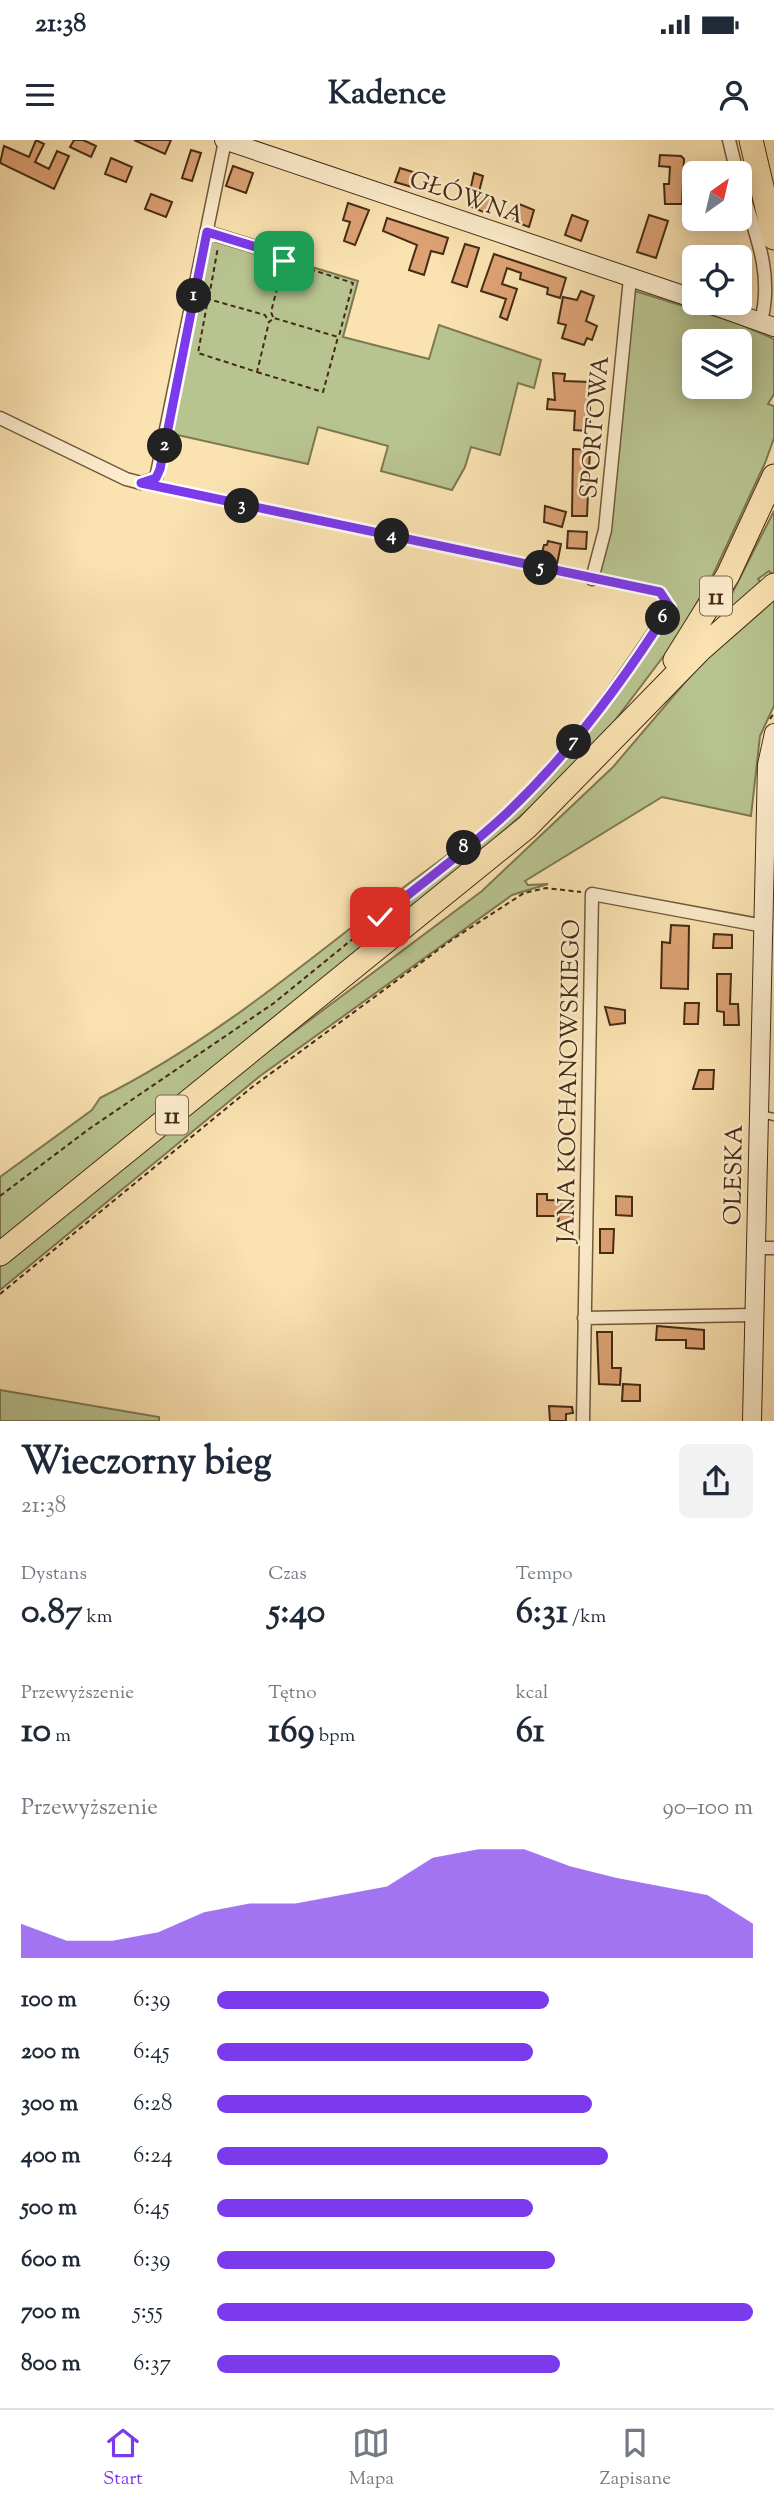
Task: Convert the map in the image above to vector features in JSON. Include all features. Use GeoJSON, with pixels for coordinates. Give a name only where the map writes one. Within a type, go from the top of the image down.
{"type":"FeatureCollection","features":[{"type":"Feature","properties":{"kind":"highway"},"geometry":{"type":"LineString","coordinates":[[751,140],[774,238]]}},
{"type":"Feature","properties":{"kind":"highway","name":"11"},"geometry":{"type":"LineString","coordinates":[[0,1254],[467,879],[554,802],[620,732],[677,657],[708,609],[745,541],[774,476]]}},
{"type":"Feature","properties":{"kind":"highway"},"geometry":{"type":"LineString","coordinates":[[620,732],[701,649],[774,585]]}},
{"type":"Feature","properties":{"kind":"street"},"geometry":{"type":"LineString","coordinates":[[0,418],[125,479],[141,483],[156,478],[160,469],[207,232],[213,189],[225,140]]}},
{"type":"Feature","properties":{"kind":"street","name":"GŁÓWNA"},"geometry":{"type":"LineString","coordinates":[[225,140],[682,295]]}},
{"type":"Feature","properties":{"kind":"street"},"geometry":{"type":"LineString","coordinates":[[729,140],[734,161]]}},
{"type":"Feature","properties":{"kind":"street"},"geometry":{"type":"LineString","coordinates":[[741,315],[767,324],[764,264],[752,216]]}},
{"type":"Feature","properties":{"kind":"street"},"geometry":{"type":"LineString","coordinates":[[207,232],[285,256]]}},
{"type":"Feature","properties":{"kind":"street","name":"SPORTOWA"},"geometry":{"type":"LineString","coordinates":[[592,579],[605,530],[630,278]]}},
{"type":"Feature","properties":{"kind":"street","name":"OLESKA"},"geometry":{"type":"LineString","coordinates":[[752,1421],[755,1248],[766,1116],[767,765],[774,733]]}},
{"type":"Feature","properties":{"kind":"street","name":"JANA KOCHANOWSKIEGO"},"geometry":{"type":"LineString","coordinates":[[583,1421],[592,894],[767,929]]}},
{"type":"Feature","properties":{"kind":"street"},"geometry":{"type":"LineString","coordinates":[[755,1248],[774,1248]]}},
{"type":"Feature","properties":{"kind":"street"},"geometry":{"type":"LineString","coordinates":[[584,1318],[754,1315]]}},
{"type":"Feature","properties":{"kind":"path"},"geometry":{"type":"LineString","coordinates":[[219,242],[198,354],[323,392],[353,283],[284,261],[271,312],[274,318],[338,337]]}},
{"type":"Feature","properties":{"kind":"path"},"geometry":{"type":"LineString","coordinates":[[208,299],[265,315],[271,312]]}},
{"type":"Feature","properties":{"kind":"path"},"geometry":{"type":"LineString","coordinates":[[265,315],[269,322]]}},
{"type":"Feature","properties":{"kind":"path"},"geometry":{"type":"LineString","coordinates":[[257,372],[269,322],[274,318]]}},
{"type":"Feature","properties":{"kind":"path"},"geometry":{"type":"LineString","coordinates":[[0,1196],[89,1129],[274,1003],[506,814],[544,776],[599,713],[670,607],[660,592],[141,483]]}},
{"type":"Feature","properties":{"kind":"path"},"geometry":{"type":"LineString","coordinates":[[0,1294],[251,1088],[383,988],[487,916],[516,897],[538,889],[592,894]]}},
{"type":"Feature","properties":{"kind":"green space"},"geometry":{"type":"Polygon","coordinates":[[[210,236],[358,281],[343,337],[429,359],[439,325],[541,360],[534,388],[518,383],[500,455],[471,447],[465,467],[452,490],[381,471],[388,446],[318,427],[308,464],[173,434],[210,236]]]}},
{"type":"Feature","properties":{"kind":"green space"},"geometry":{"type":"Polygon","coordinates":[[[635,291],[682,306],[682,315],[712,315],[751,329],[682,329],[682,399],[752,399],[752,329],[774,339],[774,394],[768,404],[774,406],[774,438],[713,575],[675,641],[607,731],[560,781],[472,859],[0,1241],[0,1177],[92,1110],[100,1098],[175,1056],[247,1007],[483,828],[520,796],[555,757],[622,667],[669,598],[667,592],[595,577],[635,291]]]}},
{"type":"Feature","properties":{"kind":"green space"},"geometry":{"type":"Polygon","coordinates":[[[774,511],[774,576],[769,571],[758,579],[763,585],[716,625],[774,511]]]}},
{"type":"Feature","properties":{"kind":"green space"},"geometry":{"type":"Polygon","coordinates":[[[770,596],[774,601],[774,706],[760,736],[751,816],[662,797],[525,881],[528,885],[548,884],[512,895],[260,1076],[0,1290],[0,1265],[215,1091],[482,891],[613,767],[721,640],[770,596]]]}},
{"type":"Feature","properties":{"kind":"green space"},"geometry":{"type":"Polygon","coordinates":[[[0,1390],[159,1417],[159,1421],[0,1421],[0,1390]]]}},
{"type":"Feature","properties":{"kind":"building"},"geometry":{"type":"Polygon","coordinates":[[[36,140],[44,144],[35,162],[49,169],[57,151],[69,156],[54,189],[0,163],[4,146],[29,157],[36,140]]]}},
{"type":"Feature","properties":{"kind":"building"},"geometry":{"type":"Polygon","coordinates":[[[74,140],[83,140],[96,146],[91,157],[70,147],[74,140]]]}},
{"type":"Feature","properties":{"kind":"building"},"geometry":{"type":"Polygon","coordinates":[[[134,140],[171,140],[165,154],[134,140]]]}},
{"type":"Feature","properties":{"kind":"building"},"geometry":{"type":"Polygon","coordinates":[[[191,150],[201,153],[192,181],[182,178],[191,150]]]}},
{"type":"Feature","properties":{"kind":"building"},"geometry":{"type":"Polygon","coordinates":[[[660,155],[681,156],[684,159],[682,204],[665,204],[664,184],[669,184],[670,167],[659,166],[660,155]]]}},
{"type":"Feature","properties":{"kind":"building"},"geometry":{"type":"Polygon","coordinates":[[[111,158],[132,167],[126,182],[105,174],[111,158]]]}},
{"type":"Feature","properties":{"kind":"building"},"geometry":{"type":"Polygon","coordinates":[[[233,166],[253,173],[246,193],[226,186],[233,166]]]}},
{"type":"Feature","properties":{"kind":"building"},"geometry":{"type":"Polygon","coordinates":[[[400,168],[416,173],[412,187],[395,182],[400,168]]]}},
{"type":"Feature","properties":{"kind":"building"},"geometry":{"type":"Polygon","coordinates":[[[474,173],[483,176],[479,192],[494,196],[488,214],[467,205],[474,173]]]}},
{"type":"Feature","properties":{"kind":"building"},"geometry":{"type":"Polygon","coordinates":[[[151,194],[172,202],[166,217],[145,209],[151,194]]]}},
{"type":"Feature","properties":{"kind":"building"},"geometry":{"type":"Polygon","coordinates":[[[348,203],[369,210],[355,245],[344,241],[350,222],[343,220],[348,203]]]}},
{"type":"Feature","properties":{"kind":"building"},"geometry":{"type":"Polygon","coordinates":[[[519,204],[534,210],[529,227],[513,221],[519,204]]]}},
{"type":"Feature","properties":{"kind":"building"},"geometry":{"type":"Polygon","coordinates":[[[572,215],[588,221],[581,241],[565,235],[572,215]]]}},
{"type":"Feature","properties":{"kind":"building"},"geometry":{"type":"Polygon","coordinates":[[[649,215],[668,221],[656,258],[637,252],[649,215]]]}},
{"type":"Feature","properties":{"kind":"building"},"geometry":{"type":"Polygon","coordinates":[[[387,218],[448,238],[443,254],[431,251],[424,275],[409,270],[417,245],[383,231],[387,218]]]}},
{"type":"Feature","properties":{"kind":"building"},"geometry":{"type":"Polygon","coordinates":[[[465,244],[479,248],[467,287],[452,282],[465,244]]]}},
{"type":"Feature","properties":{"kind":"building"},"geometry":{"type":"Polygon","coordinates":[[[494,254],[566,278],[560,298],[547,294],[548,288],[520,279],[521,273],[507,268],[502,284],[517,289],[507,320],[500,317],[506,299],[481,291],[494,254]]]}},
{"type":"Feature","properties":{"kind":"building"},"geometry":{"type":"Polygon","coordinates":[[[581,291],[594,296],[586,321],[597,326],[592,340],[587,338],[584,345],[562,338],[566,325],[558,323],[563,297],[577,300],[581,291]]]}},
{"type":"Feature","properties":{"kind":"building"},"geometry":{"type":"Polygon","coordinates":[[[553,373],[565,374],[564,381],[590,382],[590,425],[586,425],[586,431],[574,430],[575,411],[547,409],[548,399],[555,400],[553,373]]]}},
{"type":"Feature","properties":{"kind":"building"},"geometry":{"type":"Polygon","coordinates":[[[573,449],[590,450],[587,516],[572,516],[573,449]]]}},
{"type":"Feature","properties":{"kind":"building"},"geometry":{"type":"Polygon","coordinates":[[[545,506],[566,512],[562,527],[544,522],[545,506]]]}},
{"type":"Feature","properties":{"kind":"building"},"geometry":{"type":"Polygon","coordinates":[[[568,531],[587,532],[586,549],[567,548],[568,531]]]}},
{"type":"Feature","properties":{"kind":"building"},"geometry":{"type":"Polygon","coordinates":[[[548,541],[561,544],[557,564],[540,560],[544,545],[547,545],[548,541]]]}},
{"type":"Feature","properties":{"kind":"building"},"geometry":{"type":"Polygon","coordinates":[[[671,925],[689,926],[688,989],[661,988],[662,942],[670,943],[671,925]]]}},
{"type":"Feature","properties":{"kind":"building"},"geometry":{"type":"Polygon","coordinates":[[[714,934],[732,935],[732,948],[713,948],[714,934]]]}},
{"type":"Feature","properties":{"kind":"building"},"geometry":{"type":"Polygon","coordinates":[[[717,974],[731,974],[730,1004],[738,1004],[739,1025],[724,1025],[724,1012],[717,1011],[717,974]]]}},
{"type":"Feature","properties":{"kind":"building"},"geometry":{"type":"Polygon","coordinates":[[[685,1003],[699,1003],[698,1024],[684,1024],[685,1003]]]}},
{"type":"Feature","properties":{"kind":"building"},"geometry":{"type":"Polygon","coordinates":[[[605,1007],[625,1010],[625,1023],[610,1025],[605,1007]]]}},
{"type":"Feature","properties":{"kind":"building"},"geometry":{"type":"Polygon","coordinates":[[[699,1070],[714,1070],[713,1089],[693,1089],[699,1070]]]}},
{"type":"Feature","properties":{"kind":"building"},"geometry":{"type":"Polygon","coordinates":[[[537,1194],[547,1194],[547,1200],[573,1201],[571,1224],[558,1223],[559,1216],[537,1216],[537,1194]]]}},
{"type":"Feature","properties":{"kind":"building"},"geometry":{"type":"Polygon","coordinates":[[[616,1196],[632,1197],[632,1216],[616,1215],[616,1196]]]}},
{"type":"Feature","properties":{"kind":"building"},"geometry":{"type":"Polygon","coordinates":[[[600,1229],[614,1229],[613,1253],[600,1253],[600,1229]]]}},
{"type":"Feature","properties":{"kind":"building"},"geometry":{"type":"Polygon","coordinates":[[[657,1326],[704,1330],[704,1349],[686,1348],[686,1340],[656,1340],[657,1326]]]}},
{"type":"Feature","properties":{"kind":"building"},"geometry":{"type":"Polygon","coordinates":[[[597,1332],[612,1332],[612,1368],[621,1368],[620,1385],[599,1384],[597,1332]]]}},
{"type":"Feature","properties":{"kind":"building"},"geometry":{"type":"Polygon","coordinates":[[[623,1384],[640,1385],[640,1401],[622,1401],[623,1384]]]}},
{"type":"Feature","properties":{"kind":"building"},"geometry":{"type":"Polygon","coordinates":[[[549,1406],[572,1407],[573,1413],[566,1414],[566,1421],[550,1421],[549,1406]]]}},
{"type":"Feature","properties":{"kind":"route"},"geometry":{"type":"LineString","coordinates":[[284,261],[285,256],[207,232],[160,469],[156,478],[141,483],[660,592],[670,607],[599,713],[544,776],[506,814],[380,917]]}}]}
